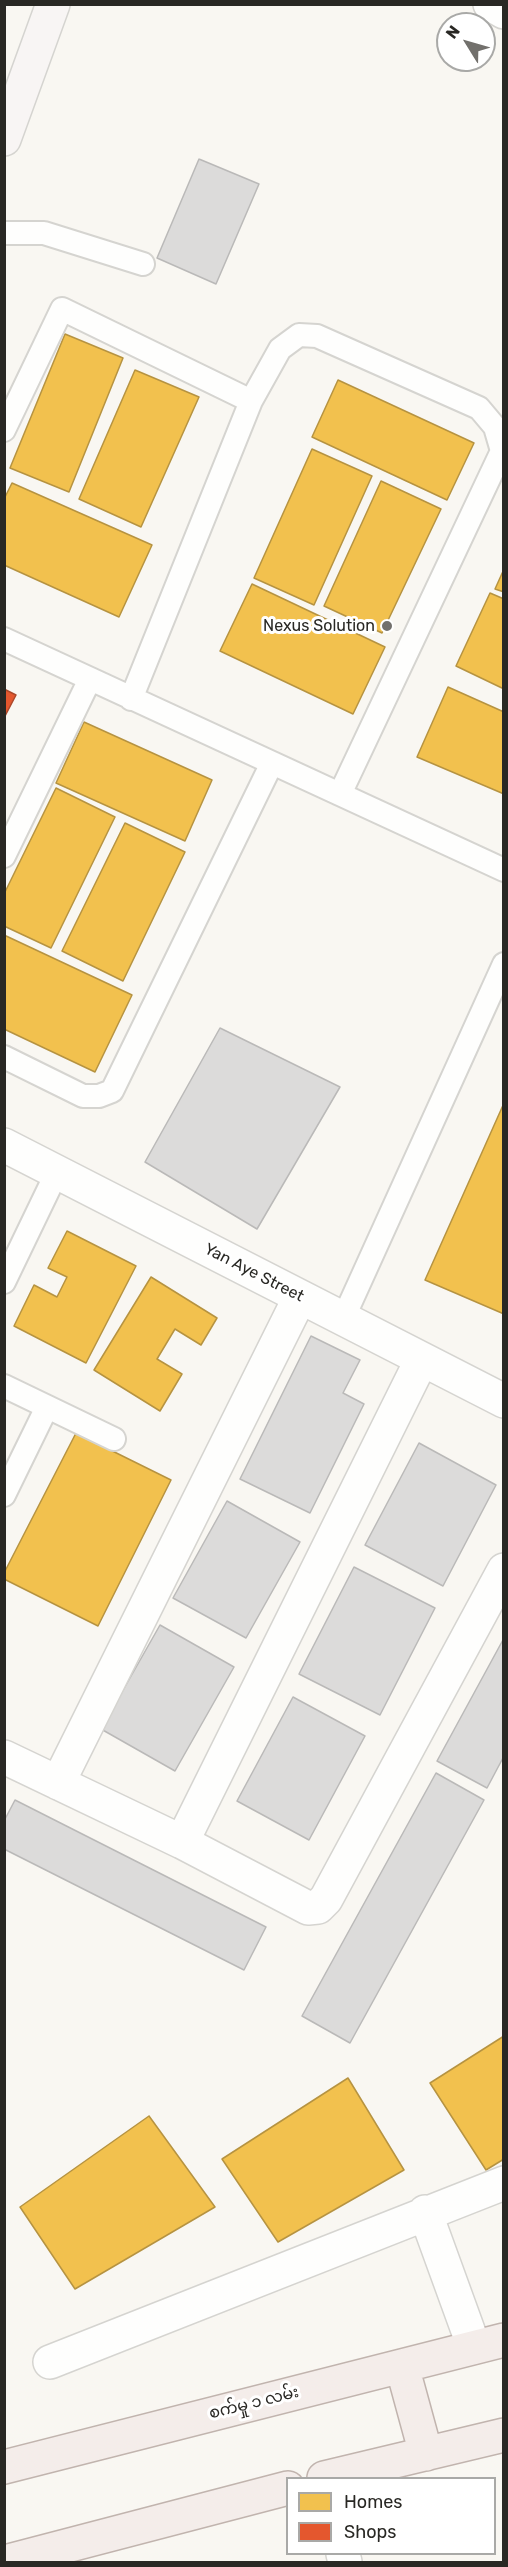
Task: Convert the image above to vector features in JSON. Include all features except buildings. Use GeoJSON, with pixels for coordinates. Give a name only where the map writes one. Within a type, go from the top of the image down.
{"type":"FeatureCollection","features":[{"type":"Feature","properties":{"kind":"main road"},"geometry":{"type":"LineString","coordinates":[[5,137],[53,4]]}},
{"type":"Feature","properties":{"kind":"main road","name":"စက်မှု ၁ လမ်း"},"geometry":{"type":"LineString","coordinates":[[4,2467],[489,2344]]}},
{"type":"Feature","properties":{"kind":"main road"},"geometry":{"type":"LineString","coordinates":[[402,2366],[426,2454]]}},
{"type":"Feature","properties":{"kind":"main road"},"geometry":{"type":"LineString","coordinates":[[328,2477],[504,2435]]}},
{"type":"Feature","properties":{"kind":"main road"},"geometry":{"type":"LineString","coordinates":[[6,2554],[286,2488]]}},
{"type":"Feature","properties":{"kind":"street"},"geometry":{"type":"LineString","coordinates":[[490,4],[504,12]]}},
{"type":"Feature","properties":{"kind":"street","name":"Yan Aye Street"},"geometry":{"type":"LineString","coordinates":[[4,1145],[504,1401]]}},
{"type":"Feature","properties":{"kind":"street"},"geometry":{"type":"LineString","coordinates":[[58,1783],[300,1297]]}},
{"type":"Feature","properties":{"kind":"street"},"geometry":{"type":"LineString","coordinates":[[182,1842],[422,1359]]}},
{"type":"Feature","properties":{"kind":"street"},"geometry":{"type":"LineString","coordinates":[[4,1757],[182,1842],[308,1908],[318,1907],[326,1899],[504,1570]]}},
{"type":"Feature","properties":{"kind":"street"},"geometry":{"type":"LineString","coordinates":[[50,2362],[286,2270],[425,2212],[504,2183]]}},
{"type":"Feature","properties":{"kind":"street"},"geometry":{"type":"LineString","coordinates":[[425,2212],[489,2344]]}},
{"type":"Feature","properties":{"kind":"lane"},"geometry":{"type":"LineString","coordinates":[[4,233],[44,233],[143,264]]}},
{"type":"Feature","properties":{"kind":"lane"},"geometry":{"type":"LineString","coordinates":[[4,430],[62,309],[252,401]]}},
{"type":"Feature","properties":{"kind":"lane"},"geometry":{"type":"LineString","coordinates":[[131,699],[252,401],[279,349],[299,335],[316,336],[479,408],[495,427],[502,451],[494,493],[340,794]]}},
{"type":"Feature","properties":{"kind":"lane"},"geometry":{"type":"LineString","coordinates":[[4,639],[504,870]]}},
{"type":"Feature","properties":{"kind":"lane"},"geometry":{"type":"LineString","coordinates":[[4,856],[90,678]]}},
{"type":"Feature","properties":{"kind":"lane"},"geometry":{"type":"LineString","coordinates":[[4,1057],[83,1096],[99,1096],[112,1091],[272,763]]}},
{"type":"Feature","properties":{"kind":"lane"},"geometry":{"type":"LineString","coordinates":[[343,1319],[504,964]]}},
{"type":"Feature","properties":{"kind":"lane"},"geometry":{"type":"LineString","coordinates":[[4,1282],[57,1172]]}},
{"type":"Feature","properties":{"kind":"lane"},"geometry":{"type":"LineString","coordinates":[[4,1386],[114,1438]]}},
{"type":"Feature","properties":{"kind":"lane"},"geometry":{"type":"LineString","coordinates":[[4,1495],[47,1407]]}},
{"type":"Feature","properties":{"kind":"place","name":"Nexus Solution"},"geometry":{"type":"Point","coordinates":[387,626]}}]}
